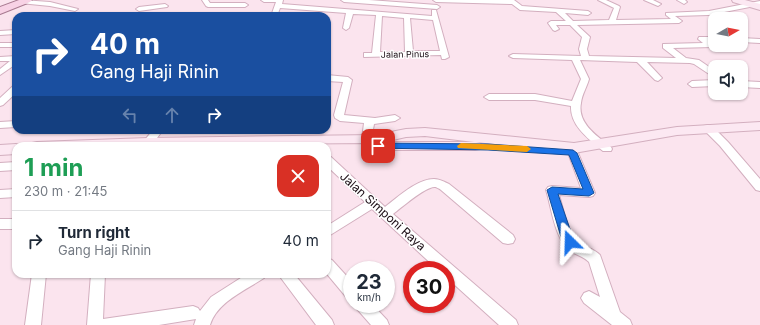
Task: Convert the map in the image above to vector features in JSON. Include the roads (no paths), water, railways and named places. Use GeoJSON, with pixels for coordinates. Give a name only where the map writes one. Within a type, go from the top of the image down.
{"type":"FeatureCollection","features":[{"type":"Feature","properties":{"kind":"main road"},"geometry":{"type":"LineString","coordinates":[[1,8],[24,1]]}},
{"type":"Feature","properties":{"kind":"street"},"geometry":{"type":"LineString","coordinates":[[137,12],[141,0]]}},
{"type":"Feature","properties":{"kind":"street"},"geometry":{"type":"LineString","coordinates":[[205,0],[208,5],[246,3]]}},
{"type":"Feature","properties":{"kind":"street"},"geometry":{"type":"LineString","coordinates":[[264,0],[280,2],[291,7],[436,18],[435,5]]}},
{"type":"Feature","properties":{"kind":"street"},"geometry":{"type":"LineString","coordinates":[[344,0],[435,5],[467,0],[514,2],[520,8],[588,13]]}},
{"type":"Feature","properties":{"kind":"street"},"geometry":{"type":"LineString","coordinates":[[550,0],[556,10],[586,37],[583,49],[586,59]]}},
{"type":"Feature","properties":{"kind":"street"},"geometry":{"type":"LineString","coordinates":[[601,0],[617,7],[613,20],[608,22]]}},
{"type":"Feature","properties":{"kind":"street"},"geometry":{"type":"LineString","coordinates":[[647,0],[658,4]]}},
{"type":"Feature","properties":{"kind":"street"},"geometry":{"type":"LineString","coordinates":[[736,0],[757,3]]}},
{"type":"Feature","properties":{"kind":"street"},"geometry":{"type":"LineString","coordinates":[[24,1],[75,9]]}},
{"type":"Feature","properties":{"kind":"street"},"geometry":{"type":"LineString","coordinates":[[276,12],[280,2]]}},
{"type":"Feature","properties":{"kind":"street"},"geometry":{"type":"LineString","coordinates":[[555,29],[551,23],[679,21],[668,14],[709,13],[740,8],[757,3]]}},
{"type":"Feature","properties":{"kind":"street"},"geometry":{"type":"LineString","coordinates":[[138,9],[165,5]]}},
{"type":"Feature","properties":{"kind":"street"},"geometry":{"type":"LineString","coordinates":[[284,12],[291,7]]}},
{"type":"Feature","properties":{"kind":"street"},"geometry":{"type":"LineString","coordinates":[[346,28],[350,12]]}},
{"type":"Feature","properties":{"kind":"street"},"geometry":{"type":"LineString","coordinates":[[376,55],[379,14]]}},
{"type":"Feature","properties":{"kind":"street"},"geometry":{"type":"LineString","coordinates":[[407,16],[409,54]]}},
{"type":"Feature","properties":{"kind":"street","name":"Jalan Pinus"},"geometry":{"type":"LineString","coordinates":[[367,55],[445,55],[436,18]]}},
{"type":"Feature","properties":{"kind":"street"},"geometry":{"type":"LineString","coordinates":[[0,30],[12,32]]}},
{"type":"Feature","properties":{"kind":"street"},"geometry":{"type":"LineString","coordinates":[[708,39],[702,39],[708,44]]}},
{"type":"Feature","properties":{"kind":"street"},"geometry":{"type":"LineString","coordinates":[[748,40],[760,41]]}},
{"type":"Feature","properties":{"kind":"street"},"geometry":{"type":"LineString","coordinates":[[0,45],[12,45]]}},
{"type":"Feature","properties":{"kind":"street"},"geometry":{"type":"LineString","coordinates":[[684,61],[666,46],[708,45]]}},
{"type":"Feature","properties":{"kind":"street"},"geometry":{"type":"LineString","coordinates":[[513,56],[684,61],[696,62],[708,70]]}},
{"type":"Feature","properties":{"kind":"street"},"geometry":{"type":"LineString","coordinates":[[0,58],[12,59]]}},
{"type":"Feature","properties":{"kind":"street"},"geometry":{"type":"LineString","coordinates":[[575,59],[585,79],[576,104],[579,121],[601,144]]}},
{"type":"Feature","properties":{"kind":"street"},"geometry":{"type":"LineString","coordinates":[[640,60],[658,78]]}},
{"type":"Feature","properties":{"kind":"street"},"geometry":{"type":"LineString","coordinates":[[0,73],[12,62]]}},
{"type":"Feature","properties":{"kind":"street"},"geometry":{"type":"LineString","coordinates":[[331,78],[348,80],[339,115],[340,118],[371,130],[405,140]]}},
{"type":"Feature","properties":{"kind":"street"},"geometry":{"type":"LineString","coordinates":[[692,84],[708,83]]}},
{"type":"Feature","properties":{"kind":"street"},"geometry":{"type":"LineString","coordinates":[[748,84],[760,85]]}},
{"type":"Feature","properties":{"kind":"street"},"geometry":{"type":"LineString","coordinates":[[0,103],[12,92]]}},
{"type":"Feature","properties":{"kind":"street"},"geometry":{"type":"LineString","coordinates":[[489,97],[535,97],[576,104]]}},
{"type":"Feature","properties":{"kind":"street"},"geometry":{"type":"LineString","coordinates":[[331,133],[371,130],[395,118]]}},
{"type":"Feature","properties":{"kind":"street"},"geometry":{"type":"LineString","coordinates":[[0,125],[12,124]]}},
{"type":"Feature","properties":{"kind":"street"},"geometry":{"type":"LineString","coordinates":[[715,135],[760,126]]}},
{"type":"Feature","properties":{"kind":"street"},"geometry":{"type":"LineString","coordinates":[[331,145],[436,139],[569,148],[590,147],[601,144],[687,135],[760,132]]}},
{"type":"Feature","properties":{"kind":"street"},"geometry":{"type":"LineString","coordinates":[[231,142],[324,134]]}},
{"type":"Feature","properties":{"kind":"street"},"geometry":{"type":"LineString","coordinates":[[715,135],[760,187]]}},
{"type":"Feature","properties":{"kind":"street"},"geometry":{"type":"LineString","coordinates":[[96,142],[152,138],[189,142]]}},
{"type":"Feature","properties":{"kind":"street"},"geometry":{"type":"LineString","coordinates":[[436,139],[509,148],[573,153],[594,152],[601,144]]}},
{"type":"Feature","properties":{"kind":"street"},"geometry":{"type":"LineString","coordinates":[[0,150],[12,149]]}},
{"type":"Feature","properties":{"kind":"street"},"geometry":{"type":"LineString","coordinates":[[573,153],[589,193],[552,190],[567,237],[575,247],[592,254],[619,321]]}},
{"type":"Feature","properties":{"kind":"street","name":"Jalan Simponi Raya"},"geometry":{"type":"LineString","coordinates":[[331,164],[510,325]]}},
{"type":"Feature","properties":{"kind":"street"},"geometry":{"type":"LineString","coordinates":[[0,167],[12,166]]}},
{"type":"Feature","properties":{"kind":"street"},"geometry":{"type":"LineString","coordinates":[[385,213],[422,188],[429,185],[439,184],[445,187],[508,238]]}},
{"type":"Feature","properties":{"kind":"street"},"geometry":{"type":"LineString","coordinates":[[0,194],[12,194]]}},
{"type":"Feature","properties":{"kind":"street"},"geometry":{"type":"LineString","coordinates":[[331,229],[373,203]]}},
{"type":"Feature","properties":{"kind":"street"},"geometry":{"type":"LineString","coordinates":[[0,224],[12,224]]}},
{"type":"Feature","properties":{"kind":"street"},"geometry":{"type":"LineString","coordinates":[[331,269],[343,283]]}},
{"type":"Feature","properties":{"kind":"street"},"geometry":{"type":"LineString","coordinates":[[33,325],[39,278]]}},
{"type":"Feature","properties":{"kind":"street"},"geometry":{"type":"LineString","coordinates":[[95,325],[98,278]]}},
{"type":"Feature","properties":{"kind":"street"},"geometry":{"type":"LineString","coordinates":[[106,325],[201,316],[219,300],[253,278]]}},
{"type":"Feature","properties":{"kind":"street"},"geometry":{"type":"LineString","coordinates":[[289,278],[326,325]]}},
{"type":"Feature","properties":{"kind":"street"},"geometry":{"type":"LineString","coordinates":[[589,298],[619,321]]}},
{"type":"Feature","properties":{"kind":"street"},"geometry":{"type":"LineString","coordinates":[[370,313],[381,325]]}}]}
